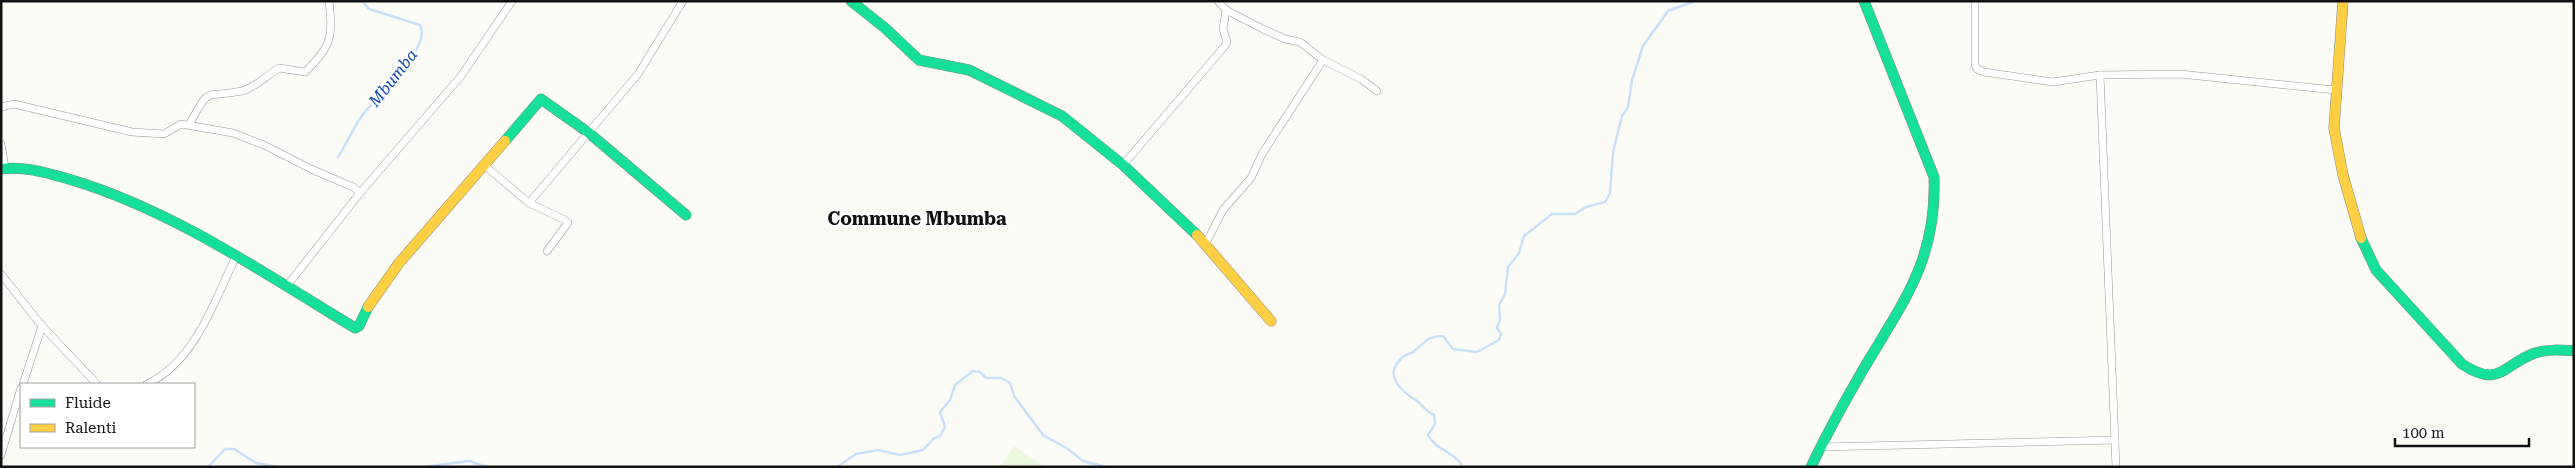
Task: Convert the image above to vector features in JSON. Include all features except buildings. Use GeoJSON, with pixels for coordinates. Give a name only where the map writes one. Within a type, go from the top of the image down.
{"type":"FeatureCollection","features":[{"type":"Feature","properties":{"kind":"street"},"geometry":{"type":"LineString","coordinates":[[189,125],[204,97],[212,93],[244,91],[279,68],[305,72],[319,58],[332,32],[329,1]]}},
{"type":"Feature","properties":{"kind":"street"},"geometry":{"type":"LineString","coordinates":[[286,287],[360,194],[461,76],[512,1]]}},
{"type":"Feature","properties":{"kind":"street"},"geometry":{"type":"LineString","coordinates":[[529,203],[638,74],[683,1]]}},
{"type":"Feature","properties":{"kind":"street"},"geometry":{"type":"LineString","coordinates":[[851,1],[885,28],[919,60],[969,70],[1062,116],[1123,166],[1206,243],[1271,321]]}},
{"type":"Feature","properties":{"kind":"street"},"geometry":{"type":"LineString","coordinates":[[1218,1],[1226,10],[1284,39],[1300,42],[1323,60],[1361,80],[1377,91]]}},
{"type":"Feature","properties":{"kind":"street"},"geometry":{"type":"LineString","coordinates":[[1811,467],[1862,370],[1916,280],[1930,237],[1936,204],[1934,177],[1864,1]]}},
{"type":"Feature","properties":{"kind":"street"},"geometry":{"type":"LineString","coordinates":[[1974,1],[1975,65],[1979,71],[2052,82],[2100,75],[2180,74],[2335,90]]}},
{"type":"Feature","properties":{"kind":"street"},"geometry":{"type":"LineString","coordinates":[[2343,1],[2335,90],[2334,128],[2343,175],[2364,248],[2376,270],[2462,364],[2474,373],[2487,377],[2505,372],[2532,354],[2552,349],[2574,351]]}},
{"type":"Feature","properties":{"kind":"street"},"geometry":{"type":"LineString","coordinates":[[1123,166],[1226,44],[1222,28],[1226,10]]}},
{"type":"Feature","properties":{"kind":"street"},"geometry":{"type":"LineString","coordinates":[[1206,243],[1223,210],[1251,178],[1262,154],[1323,60]]}},
{"type":"Feature","properties":{"kind":"street"},"geometry":{"type":"LineString","coordinates":[[2100,75],[2116,467]]}},
{"type":"Feature","properties":{"kind":"street"},"geometry":{"type":"LineString","coordinates":[[1,144],[3,168],[37,170],[100,189],[189,228],[286,287],[330,311],[355,328],[359,326],[374,296],[483,164],[542,99],[589,133],[686,215]]}},
{"type":"Feature","properties":{"kind":"street"},"geometry":{"type":"LineString","coordinates":[[1,107],[14,104],[132,132],[164,134],[180,124],[233,133],[266,146],[311,169],[353,187],[360,194]]}},
{"type":"Feature","properties":{"kind":"street"},"geometry":{"type":"LineString","coordinates":[[483,164],[529,203],[568,223],[547,251]]}},
{"type":"Feature","properties":{"kind":"street"},"geometry":{"type":"LineString","coordinates":[[149,383],[163,377],[188,349],[208,314],[236,256]]}},
{"type":"Feature","properties":{"kind":"street"},"geometry":{"type":"LineString","coordinates":[[1,274],[42,326],[96,383]]}},
{"type":"Feature","properties":{"kind":"street"},"geometry":{"type":"LineString","coordinates":[[23,383],[42,326]]}},
{"type":"Feature","properties":{"kind":"street"},"geometry":{"type":"LineString","coordinates":[[1,456],[20,391]]}},
{"type":"Feature","properties":{"kind":"street"},"geometry":{"type":"LineString","coordinates":[[1820,447],[2115,440]]}},
{"type":"Feature","properties":{"kind":"green space"},"geometry":{"type":"Polygon","coordinates":[[[1014,446],[1045,467],[1000,467],[1014,446]]]}},
{"type":"Feature","properties":{"kind":"waterway","name":"Mbumba"},"geometry":{"type":"LineString","coordinates":[[338,157],[364,113],[411,57],[419,45],[422,34],[420,25],[369,9],[362,1]]}},
{"type":"Feature","properties":{"kind":"waterway"},"geometry":{"type":"LineString","coordinates":[[1463,467],[1460,462],[1431,440],[1428,435],[1435,424],[1434,415],[1400,387],[1396,382],[1394,370],[1404,356],[1434,337],[1443,336],[1453,349],[1477,352],[1499,340],[1501,334],[1497,328],[1500,320],[1499,305],[1505,294],[1508,267],[1519,253],[1524,236],[1552,214],[1575,214],[1586,207],[1605,202],[1610,193],[1613,152],[1622,116],[1628,107],[1632,80],[1643,46],[1668,11],[1695,1]]}},
{"type":"Feature","properties":{"kind":"waterway"},"geometry":{"type":"LineString","coordinates":[[837,467],[856,454],[878,450],[900,455],[923,450],[933,439],[940,436],[945,427],[940,412],[950,400],[955,385],[973,371],[980,372],[986,378],[1001,378],[1010,383],[1014,396],[1043,435],[1068,449],[1083,461],[1106,467]]}},
{"type":"Feature","properties":{"kind":"waterway"},"geometry":{"type":"LineString","coordinates":[[208,467],[225,449],[234,449],[256,463],[278,467]]}},
{"type":"Feature","properties":{"kind":"waterway"},"geometry":{"type":"LineString","coordinates":[[423,467],[469,461],[487,467]]}},
{"type":"Feature","properties":{"kind":"traffic: fast"},"geometry":{"type":"LineString","coordinates":[[851,1],[885,28],[919,60],[969,70],[1062,116],[1123,165],[1197,235]]}},
{"type":"Feature","properties":{"kind":"traffic: fast"},"geometry":{"type":"LineString","coordinates":[[1811,467],[1838,414],[1906,297],[1916,276],[1930,231],[1934,205],[1934,177],[1864,1]]}},
{"type":"Feature","properties":{"kind":"traffic: fast"},"geometry":{"type":"LineString","coordinates":[[505,141],[541,99],[589,133],[686,215]]}},
{"type":"Feature","properties":{"kind":"traffic: fast"},"geometry":{"type":"LineString","coordinates":[[1,169],[28,169],[54,175],[110,193],[146,208],[218,245],[355,328],[359,326],[368,307]]}},
{"type":"Feature","properties":{"kind":"traffic: fast"},"geometry":{"type":"LineString","coordinates":[[2361,238],[2376,270],[2462,364],[2475,371],[2485,375],[2493,375],[2535,353],[2550,350],[2574,351]]}},
{"type":"Feature","properties":{"kind":"traffic: slow"},"geometry":{"type":"LineString","coordinates":[[2343,1],[2334,128],[2343,175],[2361,238]]}},
{"type":"Feature","properties":{"kind":"traffic: slow"},"geometry":{"type":"LineString","coordinates":[[368,307],[399,263],[505,141]]}},
{"type":"Feature","properties":{"kind":"traffic: slow"},"geometry":{"type":"LineString","coordinates":[[1197,235],[1271,321]]}},
{"type":"Feature","properties":{"kind":"district","name":"Commune Mbumba"},"geometry":{"type":"Point","coordinates":[917,218]}}]}
